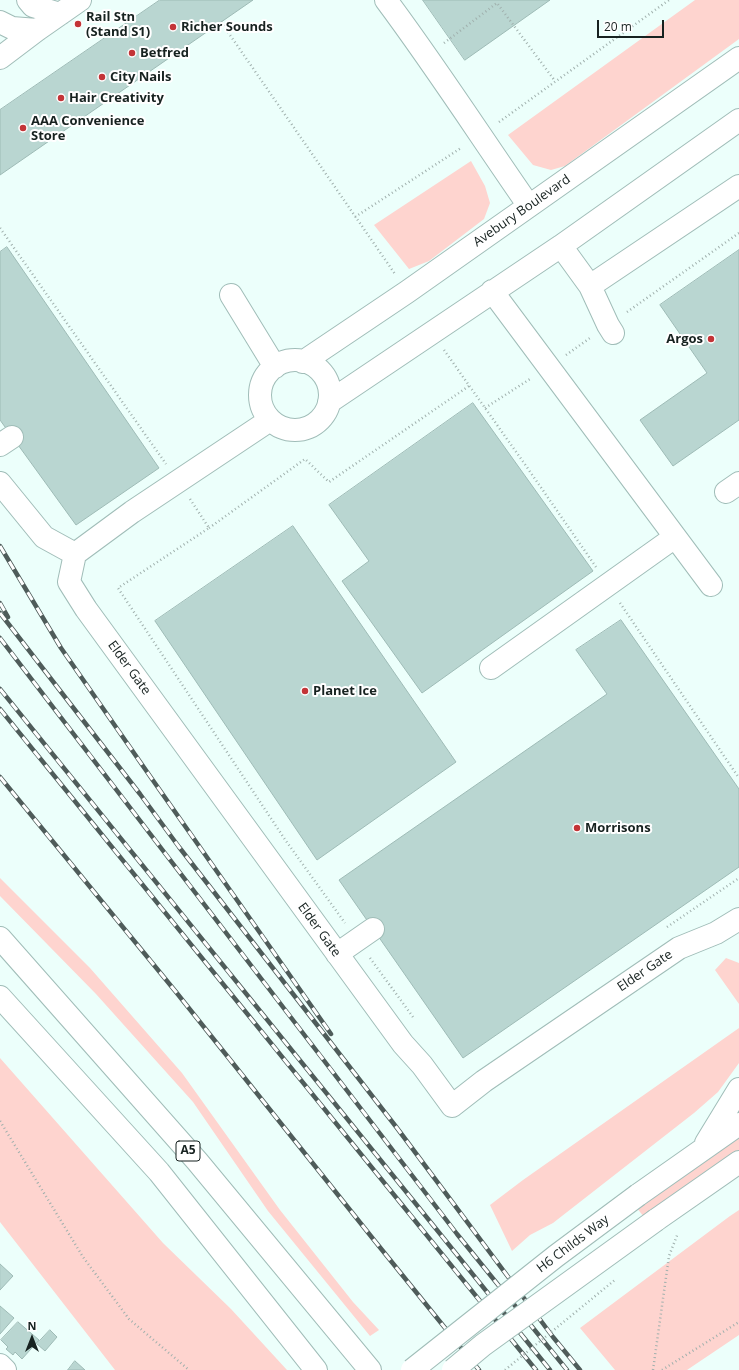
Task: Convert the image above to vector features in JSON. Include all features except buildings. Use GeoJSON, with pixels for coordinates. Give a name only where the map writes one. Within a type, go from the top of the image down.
{"type":"FeatureCollection","features":[{"type":"Feature","properties":{"kind":"main road"},"geometry":{"type":"LineString","coordinates":[[28,0],[33,6],[60,14]]}},
{"type":"Feature","properties":{"kind":"main road"},"geometry":{"type":"LineString","coordinates":[[0,58],[80,0]]}},
{"type":"Feature","properties":{"kind":"main road"},"geometry":{"type":"LineString","coordinates":[[386,0],[428,56],[462,110],[529,206]]}},
{"type":"Feature","properties":{"kind":"main road"},"geometry":{"type":"LineString","coordinates":[[0,22],[12,28],[37,30]]}},
{"type":"Feature","properties":{"kind":"main road","name":"Avebury Boulevard"},"geometry":{"type":"LineString","coordinates":[[304,362],[407,292],[739,58]]}},
{"type":"Feature","properties":{"kind":"main road"},"geometry":{"type":"LineString","coordinates":[[329,402],[561,246],[739,120]]}},
{"type":"Feature","properties":{"kind":"main road"},"geometry":{"type":"LineString","coordinates":[[590,286],[739,186]]}},
{"type":"Feature","properties":{"kind":"main road"},"geometry":{"type":"LineString","coordinates":[[561,246],[590,286],[608,326],[613,333]]}},
{"type":"Feature","properties":{"kind":"main road"},"geometry":{"type":"LineString","coordinates":[[492,291],[711,585]]}},
{"type":"Feature","properties":{"kind":"main road"},"geometry":{"type":"LineString","coordinates":[[231,295],[275,367]]}},
{"type":"Feature","properties":{"kind":"main road"},"geometry":{"type":"LineString","coordinates":[[286,362],[304,362],[314,367],[324,376],[329,387],[329,402],[325,413],[317,422],[299,430],[291,430],[280,427],[270,420],[260,402],[261,387],[266,376],[275,367],[286,362]]}},
{"type":"Feature","properties":{"kind":"main road"},"geometry":{"type":"LineString","coordinates":[[0,483],[44,537],[75,554],[178,481],[270,420]]}},
{"type":"Feature","properties":{"kind":"main road"},"geometry":{"type":"LineString","coordinates":[[491,668],[675,537]]}},
{"type":"Feature","properties":{"kind":"main road","name":"Elder Gate"},"geometry":{"type":"LineString","coordinates":[[75,554],[69,582],[86,609],[403,1044],[422,1065],[452,1106],[484,1081],[679,948],[716,933],[739,919]]}},
{"type":"Feature","properties":{"kind":"main road"},"geometry":{"type":"LineString","coordinates":[[337,954],[365,934]]}},
{"type":"Feature","properties":{"kind":"main road","name":"A5"},"geometry":{"type":"LineString","coordinates":[[0,938],[197,1160],[370,1370]]}},
{"type":"Feature","properties":{"kind":"main road"},"geometry":{"type":"LineString","coordinates":[[0,997],[159,1172],[316,1370]]}},
{"type":"Feature","properties":{"kind":"main road"},"geometry":{"type":"LineString","coordinates":[[702,1149],[739,1088]]}},
{"type":"Feature","properties":{"kind":"main road","name":"H6 Childs Way"},"geometry":{"type":"LineString","coordinates":[[412,1370],[556,1256],[638,1195],[739,1124]]}},
{"type":"Feature","properties":{"kind":"main road"},"geometry":{"type":"LineString","coordinates":[[453,1370],[483,1345],[739,1162]]}},
{"type":"Feature","properties":{"kind":"main road"},"geometry":{"type":"LineString","coordinates":[[0,1365],[5,1370]]}},
{"type":"Feature","properties":{"kind":"path"},"geometry":{"type":"LineString","coordinates":[[499,122],[669,0]]}},
{"type":"Feature","properties":{"kind":"path"},"geometry":{"type":"LineString","coordinates":[[428,56],[497,3],[555,81]]}},
{"type":"Feature","properties":{"kind":"path"},"geometry":{"type":"LineString","coordinates":[[221,22],[355,217],[461,148]]}},
{"type":"Feature","properties":{"kind":"path"},"geometry":{"type":"LineString","coordinates":[[0,228],[1,232],[210,528]]}},
{"type":"Feature","properties":{"kind":"path"},"geometry":{"type":"LineString","coordinates":[[414,1019],[365,934],[286,841],[118,588],[210,528],[305,459],[329,482],[469,386]]}},
{"type":"Feature","properties":{"kind":"path"},"geometry":{"type":"LineString","coordinates":[[524,463],[739,778]]}},
{"type":"Feature","properties":{"kind":"path"},"geometry":{"type":"LineString","coordinates":[[667,927],[739,878]]}},
{"type":"Feature","properties":{"kind":"path"},"geometry":{"type":"LineString","coordinates":[[0,1121],[83,1257],[129,1319],[188,1370]]}},
{"type":"Feature","properties":{"kind":"path"},"geometry":{"type":"LineString","coordinates":[[653,1370],[669,1256],[680,1229]]}},
{"type":"Feature","properties":{"kind":"path"},"geometry":{"type":"LineString","coordinates":[[505,1370],[618,1277]]}},
{"type":"Feature","properties":{"kind":"path"},"geometry":{"type":"LineString","coordinates":[[662,1370],[739,1322]]}},
{"type":"Feature","properties":{"kind":"shaded area"},"geometry":{"type":"Polygon","coordinates":[[[695,0],[739,0],[739,39],[565,166],[551,170],[533,165],[508,135],[695,0]]]}},
{"type":"Feature","properties":{"kind":"shaded area"},"geometry":{"type":"Polygon","coordinates":[[[471,161],[485,186],[490,203],[484,219],[429,261],[409,269],[374,225],[471,161]]]}},
{"type":"Feature","properties":{"kind":"shaded area"},"geometry":{"type":"Polygon","coordinates":[[[0,878],[90,968],[182,1073],[280,1210],[353,1302],[379,1330],[370,1336],[268,1211],[193,1102],[96,994],[0,896],[0,878]]]}},
{"type":"Feature","properties":{"kind":"shaded area"},"geometry":{"type":"Polygon","coordinates":[[[726,958],[739,963],[739,1004],[715,970],[726,958]]]}},
{"type":"Feature","properties":{"kind":"shaded area"},"geometry":{"type":"Polygon","coordinates":[[[739,1028],[739,1063],[718,1092],[694,1113],[553,1223],[530,1235],[512,1251],[490,1205],[523,1180],[739,1028]]]}},
{"type":"Feature","properties":{"kind":"shaded area"},"geometry":{"type":"Polygon","coordinates":[[[0,1058],[163,1243],[231,1309],[287,1370],[115,1370],[0,1222],[0,1058]]]}},
{"type":"Feature","properties":{"kind":"shaded area"},"geometry":{"type":"Polygon","coordinates":[[[739,1138],[739,1152],[644,1217],[636,1207],[739,1138]]]}},
{"type":"Feature","properties":{"kind":"shaded area"},"geometry":{"type":"Polygon","coordinates":[[[739,1210],[739,1335],[687,1370],[615,1370],[580,1328],[739,1210]]]}},
{"type":"Feature","properties":{"kind":"railway"},"geometry":{"type":"LineString","coordinates":[[0,546],[61,648],[331,1034]]}},
{"type":"Feature","properties":{"kind":"railway"},"geometry":{"type":"LineString","coordinates":[[0,603],[8,617]]}},
{"type":"Feature","properties":{"kind":"railway"},"geometry":{"type":"LineString","coordinates":[[0,613],[397,1128],[553,1337],[580,1370]]}},
{"type":"Feature","properties":{"kind":"railway"},"geometry":{"type":"LineString","coordinates":[[0,638],[457,1234],[567,1370]]}},
{"type":"Feature","properties":{"kind":"railway"},"geometry":{"type":"LineString","coordinates":[[0,689],[550,1370]]}},
{"type":"Feature","properties":{"kind":"railway"},"geometry":{"type":"LineString","coordinates":[[0,709],[536,1370]]}},
{"type":"Feature","properties":{"kind":"railway"},"geometry":{"type":"LineString","coordinates":[[0,777],[176,992],[479,1370]]}},
{"type":"Feature","properties":{"kind":"place","name":"Rail Stn (Stand S1)"},"geometry":{"type":"Point","coordinates":[78,24]}},
{"type":"Feature","properties":{"kind":"place","name":"Richer Sounds"},"geometry":{"type":"Point","coordinates":[173,27]}},
{"type":"Feature","properties":{"kind":"place","name":"Betfred"},"geometry":{"type":"Point","coordinates":[132,53]}},
{"type":"Feature","properties":{"kind":"place","name":"City Nails"},"geometry":{"type":"Point","coordinates":[102,77]}},
{"type":"Feature","properties":{"kind":"place","name":"Hair Creativity"},"geometry":{"type":"Point","coordinates":[61,98]}},
{"type":"Feature","properties":{"kind":"place","name":"AAA Convenience Store"},"geometry":{"type":"Point","coordinates":[23,128]}},
{"type":"Feature","properties":{"kind":"place","name":"Argos"},"geometry":{"type":"Point","coordinates":[711,339]}},
{"type":"Feature","properties":{"kind":"place","name":"Planet Ice"},"geometry":{"type":"Point","coordinates":[305,691]}},
{"type":"Feature","properties":{"kind":"place","name":"Morrisons"},"geometry":{"type":"Point","coordinates":[577,828]}}]}
